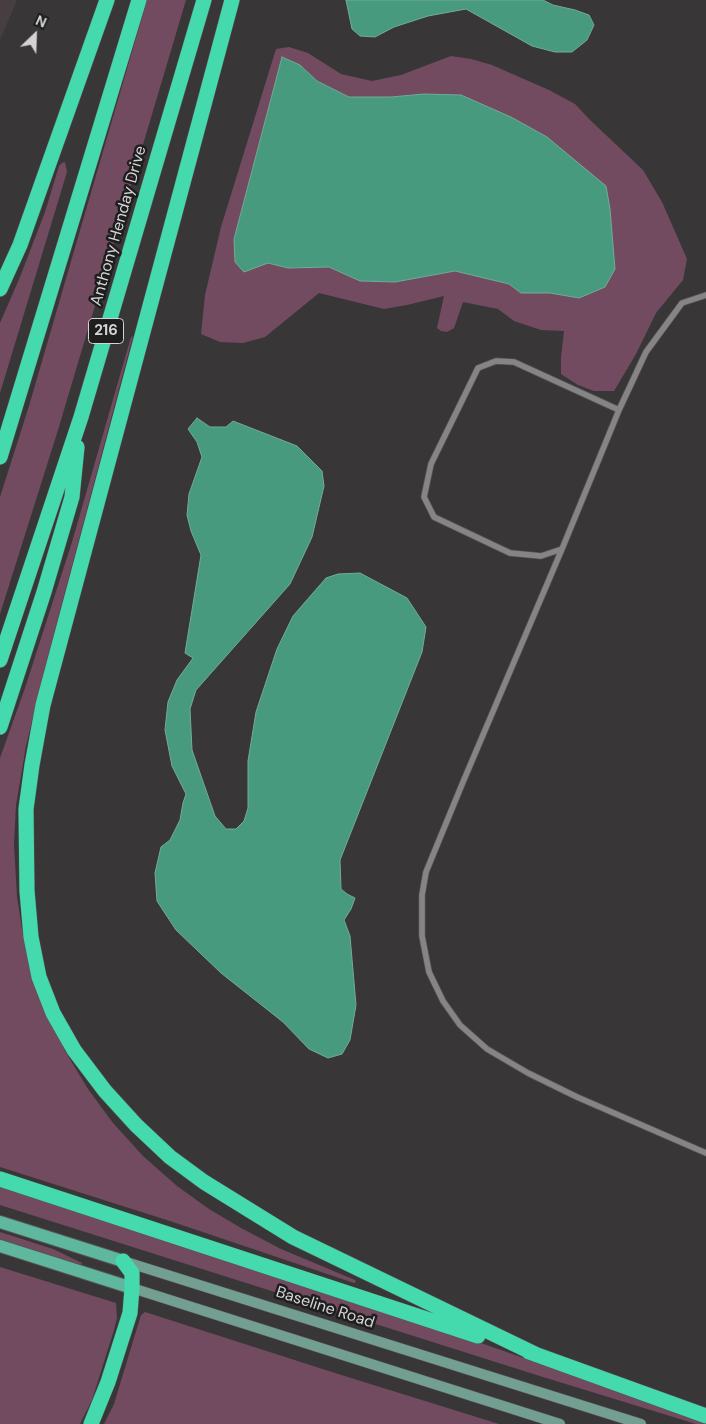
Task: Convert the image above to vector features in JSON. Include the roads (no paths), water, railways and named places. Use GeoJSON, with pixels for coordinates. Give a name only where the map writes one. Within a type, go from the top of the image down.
{"type":"FeatureCollection","features":[{"type":"Feature","properties":{"kind":"highway"},"geometry":{"type":"LineString","coordinates":[[0,289],[20,245],[107,0]]}},
{"type":"Feature","properties":{"kind":"highway"},"geometry":{"type":"LineString","coordinates":[[0,457],[139,0]]}},
{"type":"Feature","properties":{"kind":"highway","name":"Anthony Henday Drive"},"geometry":{"type":"LineString","coordinates":[[0,660],[81,417],[204,0]]}},
{"type":"Feature","properties":{"kind":"highway"},"geometry":{"type":"LineString","coordinates":[[232,0],[43,705],[26,809],[27,892],[31,937],[39,977],[53,1013],[74,1050],[123,1111],[170,1157],[204,1182],[293,1238],[537,1355]]}},
{"type":"Feature","properties":{"kind":"highway"},"geometry":{"type":"LineString","coordinates":[[0,727],[44,592],[72,497],[81,417]]}},
{"type":"Feature","properties":{"kind":"highway"},"geometry":{"type":"LineString","coordinates":[[0,1179],[537,1355],[706,1416]]}},
{"type":"Feature","properties":{"kind":"highway"},"geometry":{"type":"LineString","coordinates":[[91,1424],[108,1382],[130,1313],[132,1273],[123,1261]]}},
{"type":"Feature","properties":{"kind":"main road","name":"Baseline Road"},"geometry":{"type":"LineString","coordinates":[[0,1222],[641,1424]]}},
{"type":"Feature","properties":{"kind":"main road"},"geometry":{"type":"LineString","coordinates":[[0,1246],[560,1424]]}},
{"type":"Feature","properties":{"kind":"lane"},"geometry":{"type":"LineString","coordinates":[[706,295],[682,303],[646,352],[619,410],[463,782],[426,872],[422,895],[422,936],[429,972],[443,1000],[460,1025],[487,1049],[528,1073],[706,1153]]}},
{"type":"Feature","properties":{"kind":"lane"},"geometry":{"type":"LineString","coordinates":[[562,549],[541,556],[510,553],[434,517],[424,497],[431,464],[478,368],[496,361],[514,362],[619,410]]}}]}
